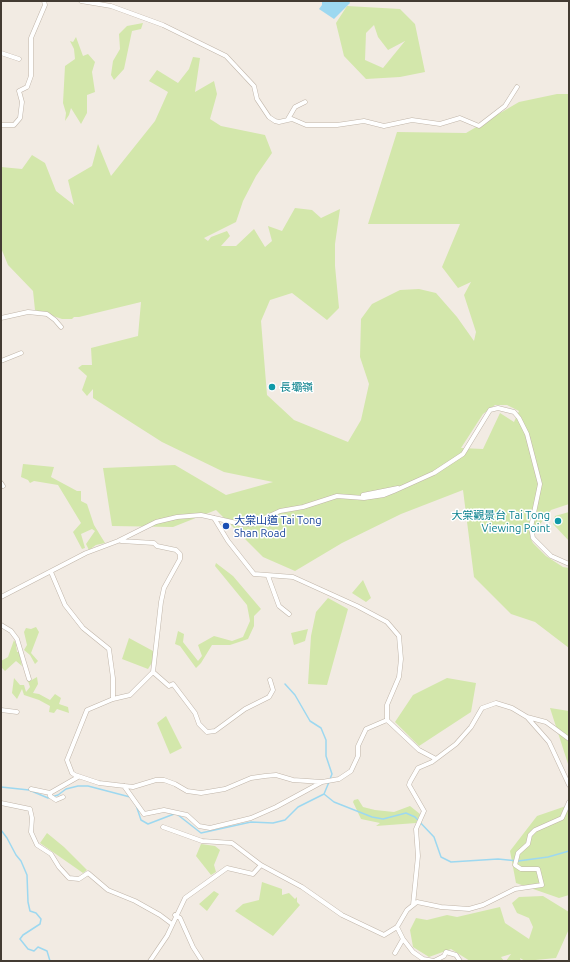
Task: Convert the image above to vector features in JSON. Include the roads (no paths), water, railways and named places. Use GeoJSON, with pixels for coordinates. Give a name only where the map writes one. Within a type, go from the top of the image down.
{"type":"FeatureCollection","features":[{"type":"Feature","properties":{"kind":"street"},"geometry":{"type":"LineString","coordinates":[[1,125],[14,125],[20,118],[22,102],[20,91],[27,87],[31,76],[32,38],[45,5],[44,1]]}},
{"type":"Feature","properties":{"kind":"street"},"geometry":{"type":"LineString","coordinates":[[81,1],[110,6],[163,25],[226,56],[254,86],[258,99],[271,119],[280,122],[292,119],[306,125],[337,125],[364,121],[384,126],[412,120],[440,124],[460,118],[479,126],[505,106],[517,87]]}},
{"type":"Feature","properties":{"kind":"street"},"geometry":{"type":"LineString","coordinates":[[1,53],[19,59]]}},
{"type":"Feature","properties":{"kind":"street"},"geometry":{"type":"LineString","coordinates":[[288,119],[295,106],[305,102]]}},
{"type":"Feature","properties":{"kind":"street"},"geometry":{"type":"LineString","coordinates":[[1,318],[9,318],[28,312],[47,314],[61,326]]}},
{"type":"Feature","properties":{"kind":"street"},"geometry":{"type":"LineString","coordinates":[[1,361],[20,353]]}},
{"type":"Feature","properties":{"kind":"street"},"geometry":{"type":"LineString","coordinates":[[1,597],[104,545],[118,541],[156,522],[177,517],[201,515],[241,524],[252,524],[280,511],[303,507],[337,496],[355,497],[403,486],[434,473],[463,454],[490,410],[504,408],[514,412],[519,418],[527,434],[539,482],[531,527],[532,535],[536,543],[546,552],[561,562],[569,564]]}},
{"type":"Feature","properties":{"kind":"street"},"geometry":{"type":"LineString","coordinates":[[214,518],[220,529],[254,574],[293,578],[357,606],[387,622],[399,636],[401,659],[399,677],[387,705],[387,720],[419,750],[436,759]]}},
{"type":"Feature","properties":{"kind":"street"},"geometry":{"type":"LineString","coordinates":[[220,529],[225,520]]}},
{"type":"Feature","properties":{"kind":"street"},"geometry":{"type":"LineString","coordinates":[[118,541],[154,543],[157,546],[176,550],[180,554],[180,559],[164,588],[160,602],[152,672],[130,695],[113,699],[87,710],[67,760],[72,773],[78,777],[99,783],[133,788],[156,780],[164,780],[187,791],[201,793],[225,789],[251,778],[265,776],[276,775],[293,780],[322,782],[339,779],[347,775],[358,756],[358,746],[366,729],[387,720]]}},
{"type":"Feature","properties":{"kind":"street"},"geometry":{"type":"LineString","coordinates":[[50,572],[65,605],[83,628],[109,649],[113,699]]}},
{"type":"Feature","properties":{"kind":"street"},"geometry":{"type":"LineString","coordinates":[[268,576],[279,606],[288,614]]}},
{"type":"Feature","properties":{"kind":"street"},"geometry":{"type":"LineString","coordinates":[[1,626],[11,632],[17,639],[29,679]]}},
{"type":"Feature","properties":{"kind":"street"},"geometry":{"type":"LineString","coordinates":[[152,672],[169,686],[173,684],[194,713],[199,724],[207,732],[215,731],[244,709],[268,696],[273,690],[270,680]]}},
{"type":"Feature","properties":{"kind":"street"},"geometry":{"type":"LineString","coordinates":[[413,905],[418,856],[416,829],[424,811],[409,785],[418,768],[436,759],[456,744],[471,727],[482,708],[496,704],[512,708],[527,717],[546,722],[569,738]]}},
{"type":"Feature","properties":{"kind":"street"},"geometry":{"type":"LineString","coordinates":[[1,710],[16,712]]}},
{"type":"Feature","properties":{"kind":"street"},"geometry":{"type":"LineString","coordinates":[[527,717],[549,742],[569,785]]}},
{"type":"Feature","properties":{"kind":"street"},"geometry":{"type":"LineString","coordinates":[[51,796],[78,777]]}},
{"type":"Feature","properties":{"kind":"street"},"geometry":{"type":"LineString","coordinates":[[124,786],[144,814],[164,810],[188,815],[199,826],[210,828],[251,818],[276,807],[322,782]]}},
{"type":"Feature","properties":{"kind":"street"},"geometry":{"type":"LineString","coordinates":[[31,789],[51,796],[63,797]]}},
{"type":"Feature","properties":{"kind":"street"},"geometry":{"type":"LineString","coordinates":[[163,827],[202,841],[232,843],[261,865],[302,887],[342,915],[384,935],[397,927],[407,910],[416,902],[442,907],[469,909],[483,905],[515,890],[542,885],[538,869],[521,869],[515,865],[518,853],[528,844],[530,835],[535,830],[562,818],[569,802]]}},
{"type":"Feature","properties":{"kind":"street"},"geometry":{"type":"LineString","coordinates":[[1,803],[30,810],[32,818],[31,832],[37,845],[51,854],[59,867],[69,878],[79,879],[88,873],[108,890],[135,901],[160,915],[172,924]]}},
{"type":"Feature","properties":{"kind":"street"},"geometry":{"type":"LineString","coordinates":[[150,961],[167,936],[175,915],[185,898],[227,868],[253,874],[261,865]]}},
{"type":"Feature","properties":{"kind":"street"},"geometry":{"type":"LineString","coordinates":[[175,915],[180,918],[193,947],[202,961]]}},
{"type":"Feature","properties":{"kind":"street"},"geometry":{"type":"LineString","coordinates":[[397,927],[403,939],[413,952],[423,959],[434,961],[444,956],[446,952],[456,955],[460,961]]}},
{"type":"Feature","properties":{"kind":"street"},"geometry":{"type":"LineString","coordinates":[[395,953],[403,939]]}},
{"type":"Feature","properties":{"kind":"water"},"geometry":{"type":"Polygon","coordinates":[[[322,1],[349,1],[350,3],[334,19],[319,9],[322,5],[322,1]]]}},
{"type":"Feature","properties":{"kind":"waterway"},"geometry":{"type":"LineString","coordinates":[[285,684],[295,695],[310,721],[321,728],[326,740],[326,756],[332,774],[330,779]]}},
{"type":"Feature","properties":{"kind":"waterway"},"geometry":{"type":"LineString","coordinates":[[178,815],[201,833],[251,822],[273,823],[285,820],[298,807],[324,794],[329,782]]}},
{"type":"Feature","properties":{"kind":"waterway"},"geometry":{"type":"LineString","coordinates":[[1,787],[29,790],[48,798],[58,795],[66,789],[78,786],[88,786],[130,797]]}},
{"type":"Feature","properties":{"kind":"waterway"},"geometry":{"type":"LineString","coordinates":[[324,794],[334,802],[372,817],[383,819],[406,813],[415,817],[434,837],[441,857],[451,862],[498,859],[518,861],[548,857],[569,851]]}},
{"type":"Feature","properties":{"kind":"waterway"},"geometry":{"type":"LineString","coordinates":[[136,805],[141,820],[148,824],[174,814]]}},
{"type":"Feature","properties":{"kind":"waterway"},"geometry":{"type":"LineString","coordinates":[[1,830],[21,861],[27,875],[28,902],[30,911],[36,913],[41,919],[40,924],[23,935],[20,939],[28,949],[34,951],[38,947],[47,951],[50,961]]}},
{"type":"Feature","properties":{"kind":"place","name":"長壩嶺"},"geometry":{"type":"Point","coordinates":[272,387]}},
{"type":"Feature","properties":{"kind":"place","name":"大棠觀景台 Tai Tong Viewing Point"},"geometry":{"type":"Point","coordinates":[558,521]}},
{"type":"Feature","properties":{"kind":"place","name":"大棠山道 Tai Tong Shan Road"},"geometry":{"type":"Point","coordinates":[226,526]}}]}
